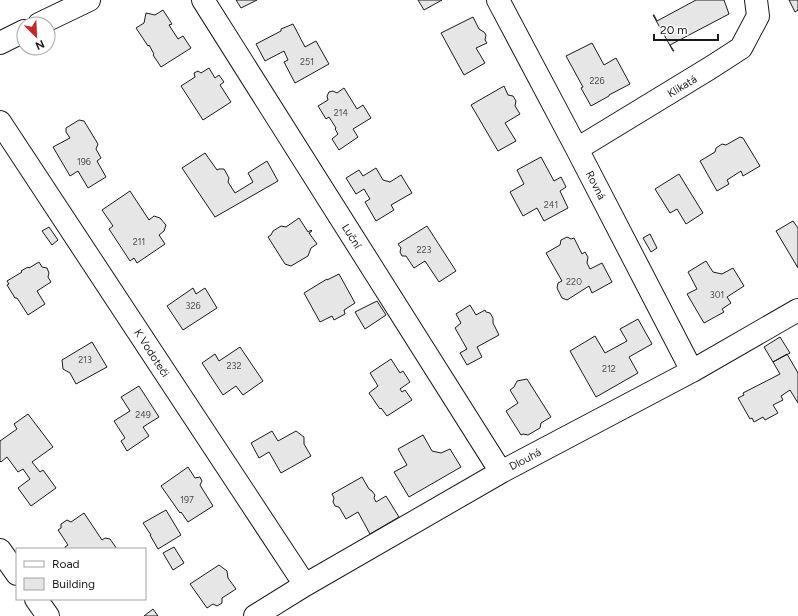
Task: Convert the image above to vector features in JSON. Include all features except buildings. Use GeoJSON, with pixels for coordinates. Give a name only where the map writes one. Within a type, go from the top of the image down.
{"type":"FeatureCollection","features":[{"type":"Feature","properties":{"kind":"street"},"geometry":{"type":"LineString","coordinates":[[56,16],[89,0]]}},
{"type":"Feature","properties":{"kind":"street","name":"Luční"},"geometry":{"type":"LineString","coordinates":[[203,0],[501,472]]}},
{"type":"Feature","properties":{"kind":"street","name":"Rovná"},"geometry":{"type":"LineString","coordinates":[[498,0],[692,371]]}},
{"type":"Feature","properties":{"kind":"street","name":"Klikatá"},"geometry":{"type":"LineString","coordinates":[[577,149],[741,48],[758,16],[756,0]]}},
{"type":"Feature","properties":{"kind":"street"},"geometry":{"type":"LineString","coordinates":[[0,43],[16,35]]}},
{"type":"Feature","properties":{"kind":"street","name":"K Vodoteči"},"geometry":{"type":"LineString","coordinates":[[0,122],[305,585]]}},
{"type":"Feature","properties":{"kind":"street","name":"Dlouhá"},"geometry":{"type":"LineString","coordinates":[[255,616],[305,585],[501,472],[692,371],[798,310]]}},
{"type":"Feature","properties":{"kind":"street"},"geometry":{"type":"LineString","coordinates":[[0,550],[16,573]]}},
{"type":"Feature","properties":{"kind":"street"},"geometry":{"type":"LineString","coordinates":[[37,600],[48,616]]}}]}
